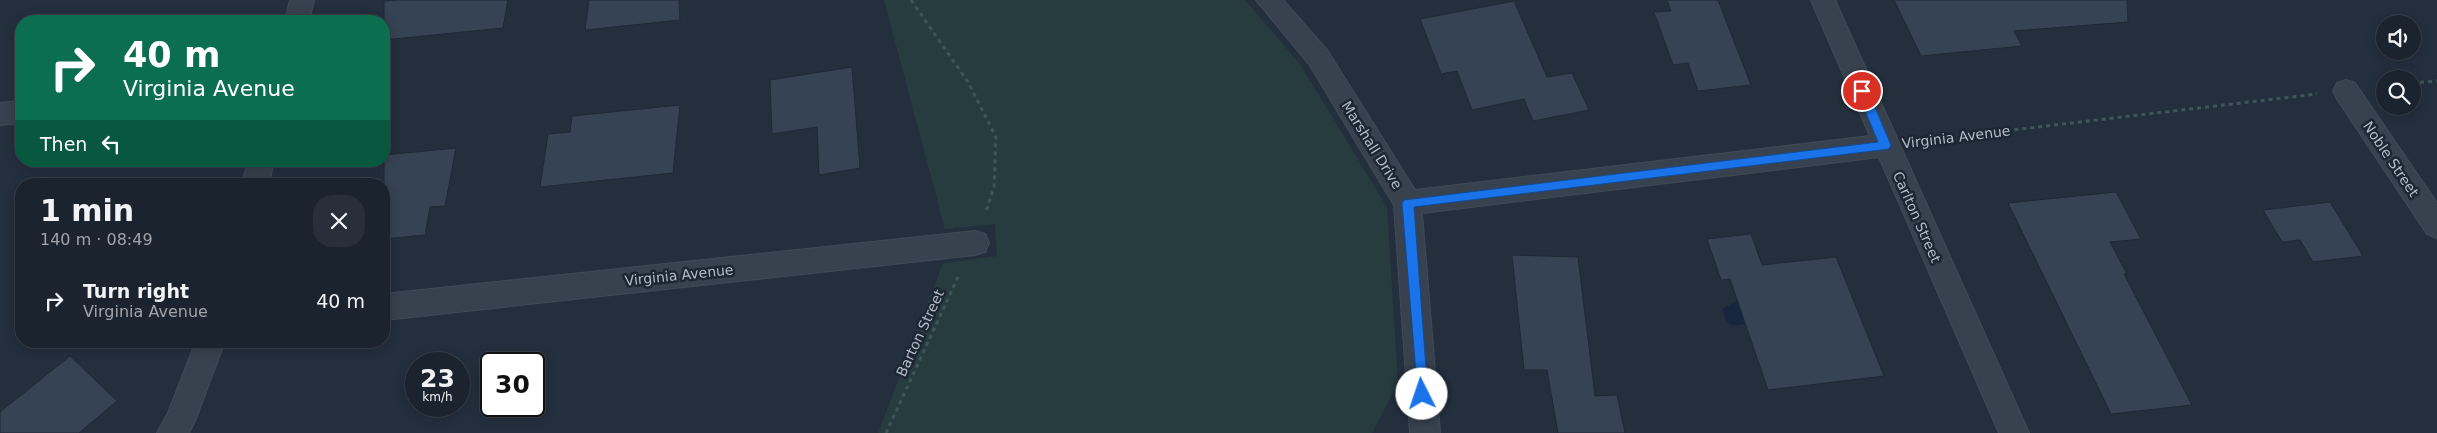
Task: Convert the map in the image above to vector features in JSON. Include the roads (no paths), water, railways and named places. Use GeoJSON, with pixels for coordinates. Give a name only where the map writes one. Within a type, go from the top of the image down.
{"type":"FeatureCollection","features":[{"type":"Feature","properties":{"kind":"street"},"geometry":{"type":"LineString","coordinates":[[298,15],[302,0]]}},
{"type":"Feature","properties":{"kind":"street","name":"Marshall Drive"},"geometry":{"type":"LineString","coordinates":[[1268,0],[1318,57],[1408,203],[1424,433]]}},
{"type":"Feature","properties":{"kind":"street","name":"Carlton Street"},"geometry":{"type":"LineString","coordinates":[[1823,0],[1885,145],[2014,433]]}},
{"type":"Feature","properties":{"kind":"street","name":"Noble Street"},"geometry":{"type":"LineString","coordinates":[[2346,91],[2437,226]]}},
{"type":"Feature","properties":{"kind":"street"},"geometry":{"type":"LineString","coordinates":[[0,114],[15,113]]}},
{"type":"Feature","properties":{"kind":"street","name":"Virginia Avenue"},"geometry":{"type":"LineString","coordinates":[[1408,203],[1885,145]]}},
{"type":"Feature","properties":{"kind":"street","name":"Virginia Avenue"},"geometry":{"type":"LineString","coordinates":[[390,307],[974,243]]}},
{"type":"Feature","properties":{"kind":"street"},"geometry":{"type":"LineString","coordinates":[[172,433],[180,421],[208,348]]}},
{"type":"Feature","properties":{"kind":"water"},"geometry":{"type":"Polygon","coordinates":[[[1753,292],[1753,321],[1742,325],[1730,324],[1724,316],[1722,309],[1753,292]]]}}]}
